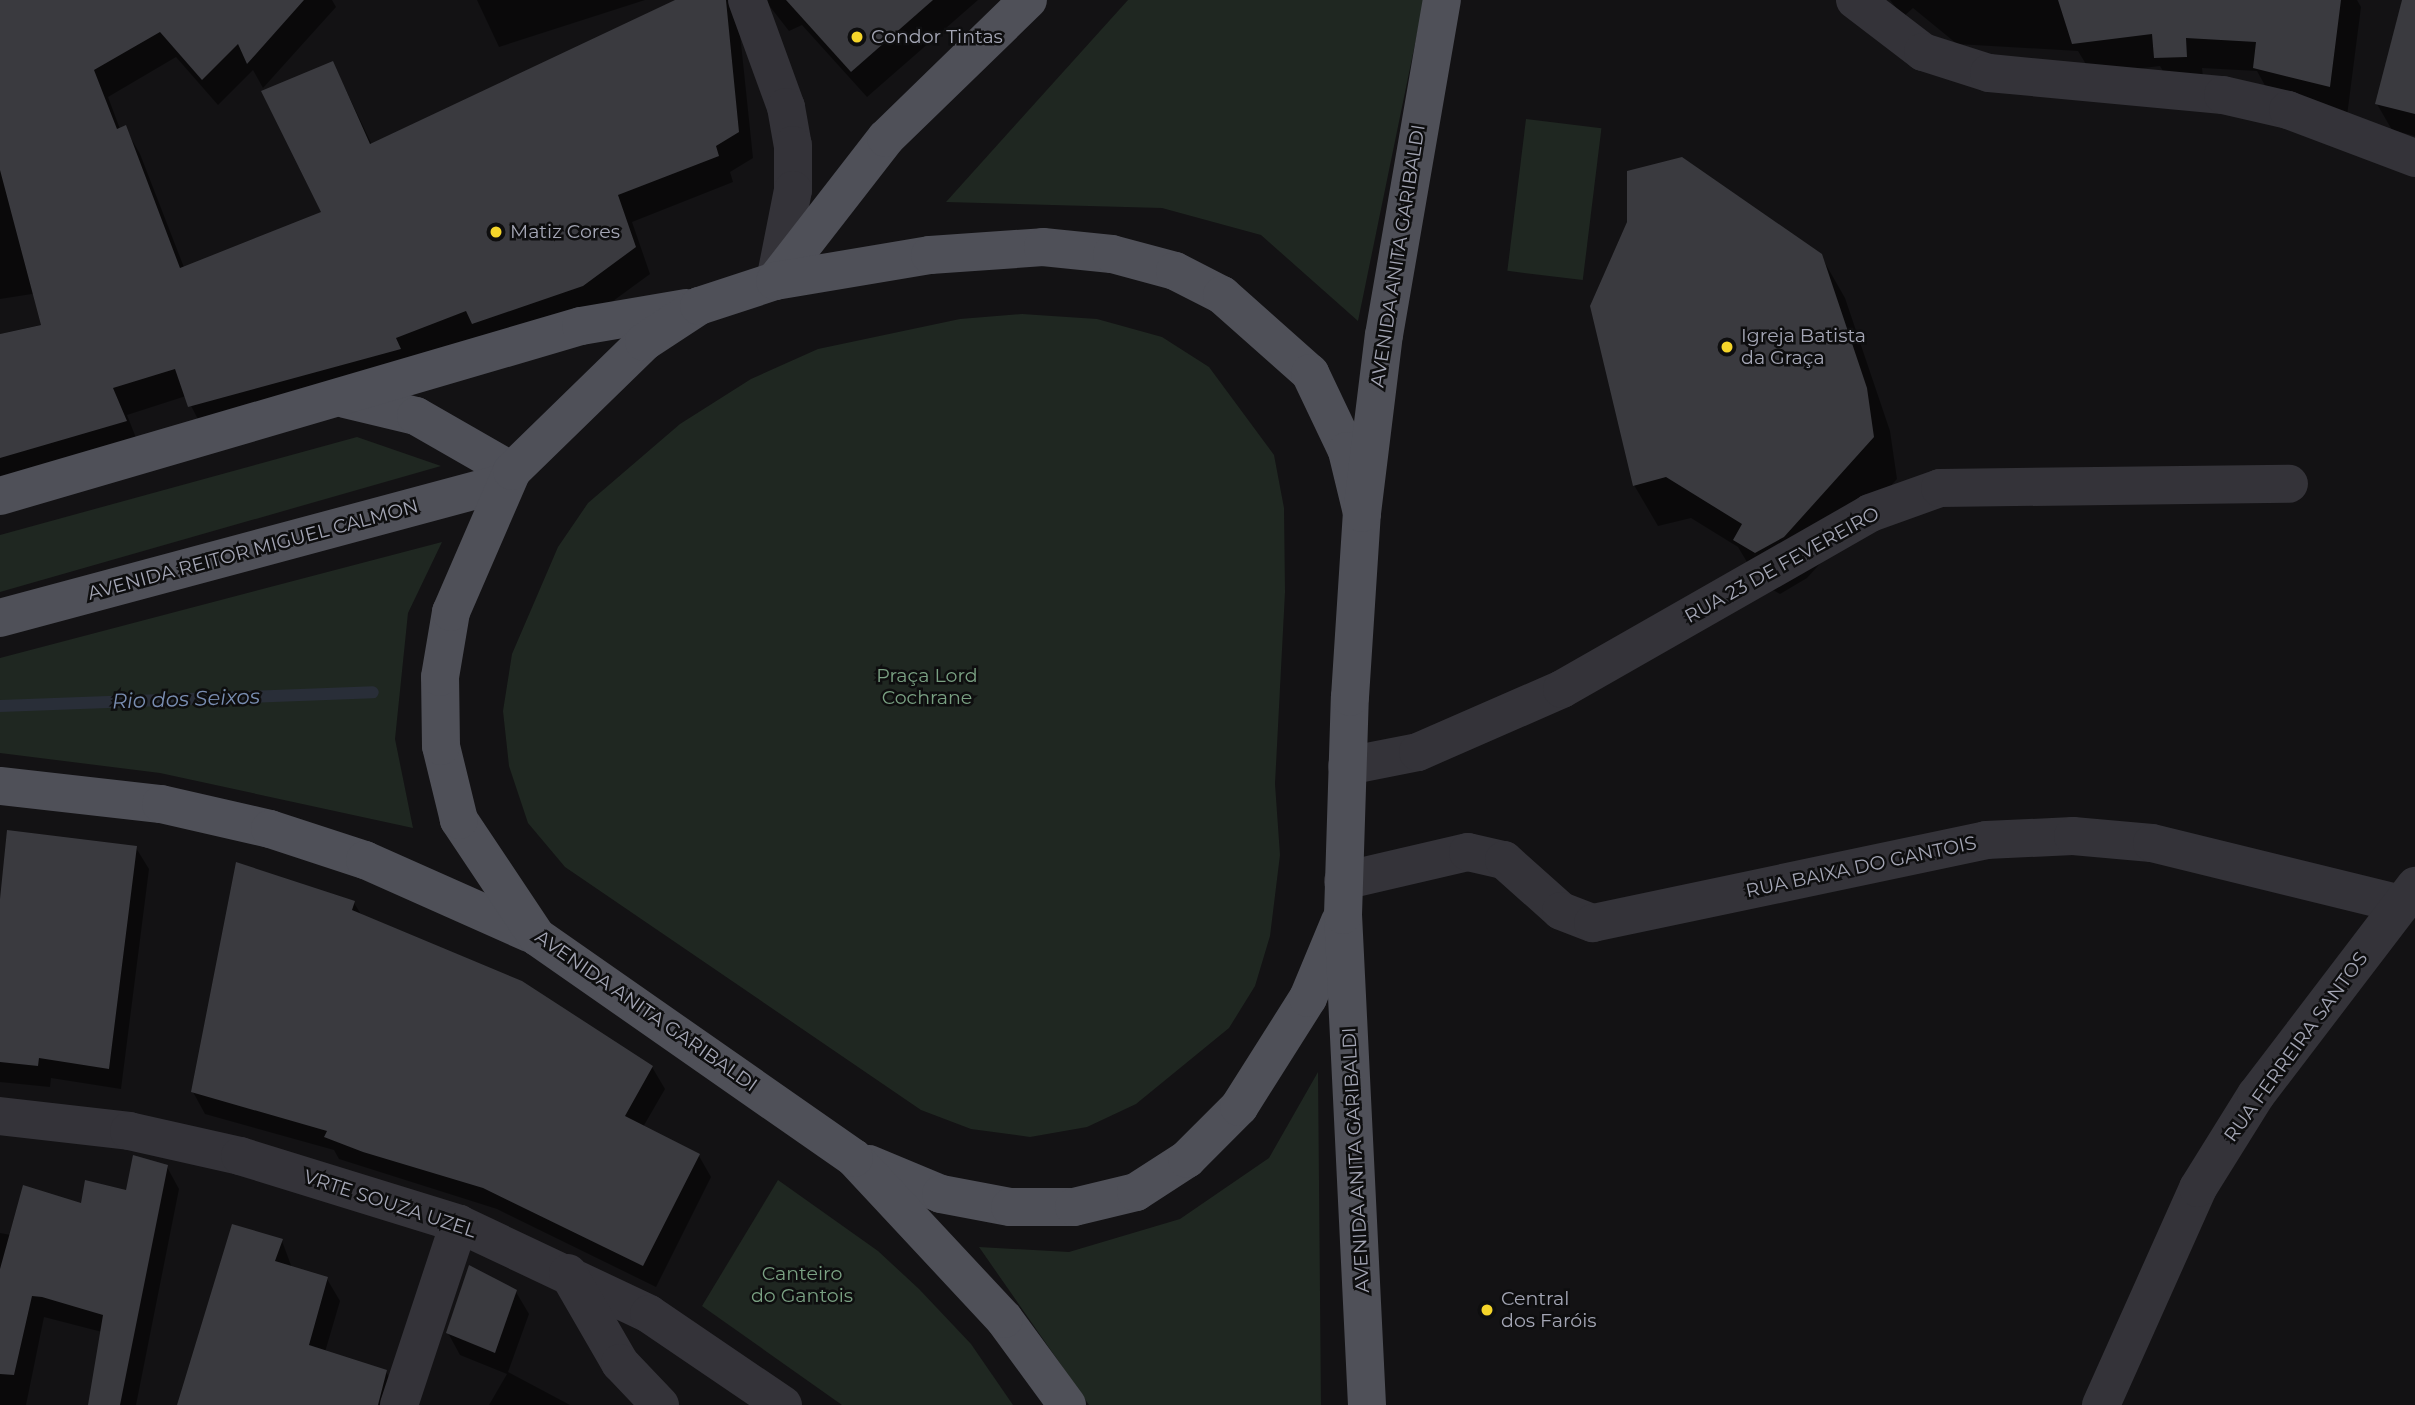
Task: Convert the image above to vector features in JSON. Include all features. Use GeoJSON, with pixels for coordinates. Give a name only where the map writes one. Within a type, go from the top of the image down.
{"type":"FeatureCollection","features":[{"type":"Feature","properties":{"kind":"main road"},"geometry":{"type":"LineString","coordinates":[[775,281],[887,138],[1028,0]]}},
{"type":"Feature","properties":{"kind":"main road","name":"AVENIDA ANITA GARIBALDI"},"geometry":{"type":"LineString","coordinates":[[1367,1405],[1343,898],[1346,766],[1362,513],[1399,242],[1442,0]]}},
{"type":"Feature","properties":{"kind":"main road","name":"AVENIDA ANITA GARIBALDI"},"geometry":{"type":"LineString","coordinates":[[1343,898],[1308,998],[1239,1107],[1187,1159],[1136,1192],[1074,1207],[1010,1207],[941,1194],[855,1158],[537,937],[459,820],[441,746],[440,677],[451,612],[509,477],[593,386],[699,306],[775,281],[1006,248],[1112,254],[1175,271],[1222,295],[1310,373],[1347,451],[1362,513]]}},
{"type":"Feature","properties":{"kind":"main road"},"geometry":{"type":"LineString","coordinates":[[0,496],[581,326],[699,306]]}},
{"type":"Feature","properties":{"kind":"main road"},"geometry":{"type":"LineString","coordinates":[[339,398],[416,416],[509,477]]}},
{"type":"Feature","properties":{"kind":"main road","name":"AVENIDA REITOR MIGUEL CALMON"},"geometry":{"type":"LineString","coordinates":[[0,618],[509,477]]}},
{"type":"Feature","properties":{"kind":"main road"},"geometry":{"type":"LineString","coordinates":[[0,786],[162,804],[270,829],[365,860],[537,937]]}},
{"type":"Feature","properties":{"kind":"main road","name":"AVENIDA ANITA GARIBALDI"},"geometry":{"type":"LineString","coordinates":[[855,1158],[1004,1319],[1067,1405]]}},
{"type":"Feature","properties":{"kind":"street"},"geometry":{"type":"LineString","coordinates":[[747,0],[786,107],[793,145],[793,190],[775,281]]}},
{"type":"Feature","properties":{"kind":"street"},"geometry":{"type":"LineString","coordinates":[[1855,0],[1923,52],[1989,73],[2223,95],[2288,110],[2415,158]]}},
{"type":"Feature","properties":{"kind":"street","name":"RUA 23 DE FEVEREIRO"},"geometry":{"type":"LineString","coordinates":[[1346,766],[1418,752],[1562,689],[1870,513],[1940,488],[2289,484]]}},
{"type":"Feature","properties":{"kind":"street","name":"RUA BAIXA DO GANTOIS"},"geometry":{"type":"LineString","coordinates":[[1343,898],[1468,852],[1504,860],[1561,911],[1593,923],[1986,840],[2073,836],[2152,843],[2408,895]]}},
{"type":"Feature","properties":{"kind":"street","name":"RUA FERREIRA SANTOS"},"geometry":{"type":"LineString","coordinates":[[2101,1405],[2198,1188],[2256,1095],[2408,895]]}},
{"type":"Feature","properties":{"kind":"street","name":"VRTE SOUZA UZEL"},"geometry":{"type":"LineString","coordinates":[[0,1116],[129,1131],[240,1156],[459,1224],[568,1273],[660,1321],[783,1405]]}},
{"type":"Feature","properties":{"kind":"street"},"geometry":{"type":"LineString","coordinates":[[399,1405],[459,1224]]}},
{"type":"Feature","properties":{"kind":"street"},"geometry":{"type":"LineString","coordinates":[[568,1273],[613,1352],[660,1405]]}},
{"type":"Feature","properties":{"kind":"green space"},"geometry":{"type":"Polygon","coordinates":[[[1128,0],[1424,0],[1358,321],[1261,235],[1162,208],[946,202],[1128,0]]]}},
{"type":"Feature","properties":{"kind":"green space"},"geometry":{"type":"Polygon","coordinates":[[[1526,119],[1601,128],[1583,280],[1507,271],[1526,119]]]}},
{"type":"Feature","properties":{"kind":"green space","name":"Praça Lord Cochrane"},"geometry":{"type":"Polygon","coordinates":[[[1022,314],[1097,319],[1162,337],[1209,367],[1274,455],[1284,508],[1285,592],[1275,784],[1280,855],[1270,936],[1255,986],[1229,1028],[1136,1104],[1087,1127],[1030,1137],[971,1129],[921,1110],[565,867],[528,823],[509,766],[503,711],[512,654],[558,547],[588,503],[680,424],[751,379],[818,349],[960,319],[1022,314]]]}},
{"type":"Feature","properties":{"kind":"green space"},"geometry":{"type":"Polygon","coordinates":[[[357,437],[441,466],[0,592],[0,535],[357,437]]]}},
{"type":"Feature","properties":{"kind":"green space"},"geometry":{"type":"Polygon","coordinates":[[[442,542],[408,613],[395,739],[413,828],[160,773],[0,753],[0,658],[442,542]]]}},
{"type":"Feature","properties":{"kind":"green space"},"geometry":{"type":"Polygon","coordinates":[[[1318,1072],[1321,1405],[1089,1405],[979,1247],[1069,1252],[1180,1219],[1269,1158],[1318,1072]]]}},
{"type":"Feature","properties":{"kind":"green space","name":"Canteiro do Gantois"},"geometry":{"type":"Polygon","coordinates":[[[778,1180],[878,1251],[919,1289],[971,1344],[1013,1405],[842,1405],[702,1306],[778,1180]]]}},
{"type":"Feature","properties":{"kind":"building"},"geometry":{"type":"Polygon","coordinates":[[[0,0],[304,0],[247,64],[238,44],[202,80],[160,32],[94,70],[117,129],[126,125],[180,268],[321,212],[261,91],[333,61],[370,144],[675,0],[726,0],[739,132],[716,146],[719,156],[618,195],[636,247],[583,286],[472,324],[466,311],[396,338],[401,349],[188,407],[175,369],[113,388],[127,421],[0,458],[0,334],[41,325],[0,170],[0,0]]]}},
{"type":"Feature","properties":{"kind":"building"},"geometry":{"type":"Polygon","coordinates":[[[786,0],[933,0],[851,72],[786,0]]]}},
{"type":"Feature","properties":{"kind":"building"},"geometry":{"type":"Polygon","coordinates":[[[2058,0],[2341,0],[2330,87],[2253,68],[2256,42],[2186,38],[2187,57],[2154,58],[2152,34],[2072,44],[2058,0]]]}},
{"type":"Feature","properties":{"kind":"building"},"geometry":{"type":"Polygon","coordinates":[[[2402,0],[2415,0],[2415,114],[2375,104],[2402,0]]]}},
{"type":"Feature","properties":{"kind":"building","name":"Igreja Batista da Graça"},"geometry":{"type":"Polygon","coordinates":[[[1682,157],[1822,254],[1867,388],[1874,437],[1784,537],[1755,553],[1733,540],[1742,524],[1666,477],[1633,486],[1590,306],[1627,222],[1627,171],[1682,157]]]}},
{"type":"Feature","properties":{"kind":"building"},"geometry":{"type":"Polygon","coordinates":[[[7,830],[137,846],[109,1069],[39,1058],[38,1066],[0,1062],[0,899],[7,830]]]}},
{"type":"Feature","properties":{"kind":"building"},"geometry":{"type":"Polygon","coordinates":[[[236,862],[355,901],[352,910],[522,981],[653,1066],[625,1116],[700,1154],[643,1266],[483,1188],[363,1152],[324,1137],[327,1131],[191,1092],[236,862]]]}},
{"type":"Feature","properties":{"kind":"building"},"geometry":{"type":"Polygon","coordinates":[[[133,1155],[168,1165],[120,1405],[88,1405],[103,1315],[42,1297],[32,1296],[14,1375],[0,1374],[0,1269],[23,1185],[81,1203],[85,1180],[126,1190],[133,1155]]]}},
{"type":"Feature","properties":{"kind":"building"},"geometry":{"type":"Polygon","coordinates":[[[232,1224],[283,1239],[275,1261],[328,1277],[309,1345],[387,1370],[378,1405],[177,1405],[232,1224]]]}},
{"type":"Feature","properties":{"kind":"building"},"geometry":{"type":"Polygon","coordinates":[[[469,1265],[517,1290],[495,1353],[446,1333],[469,1265]]]}},
{"type":"Feature","properties":{"kind":"waterway","name":"Rio dos Seixos"},"geometry":{"type":"LineString","coordinates":[[0,706],[373,692]]}},
{"type":"Feature","properties":{"kind":"place","name":"Condor Tintas"},"geometry":{"type":"Point","coordinates":[857,37]}},
{"type":"Feature","properties":{"kind":"place","name":"Matiz Cores"},"geometry":{"type":"Point","coordinates":[496,232]}},
{"type":"Feature","properties":{"kind":"place","name":"Igreja Batista da Graça"},"geometry":{"type":"Point","coordinates":[1727,347]}},
{"type":"Feature","properties":{"kind":"place","name":"Central dos Faróis"},"geometry":{"type":"Point","coordinates":[1487,1310]}}]}
